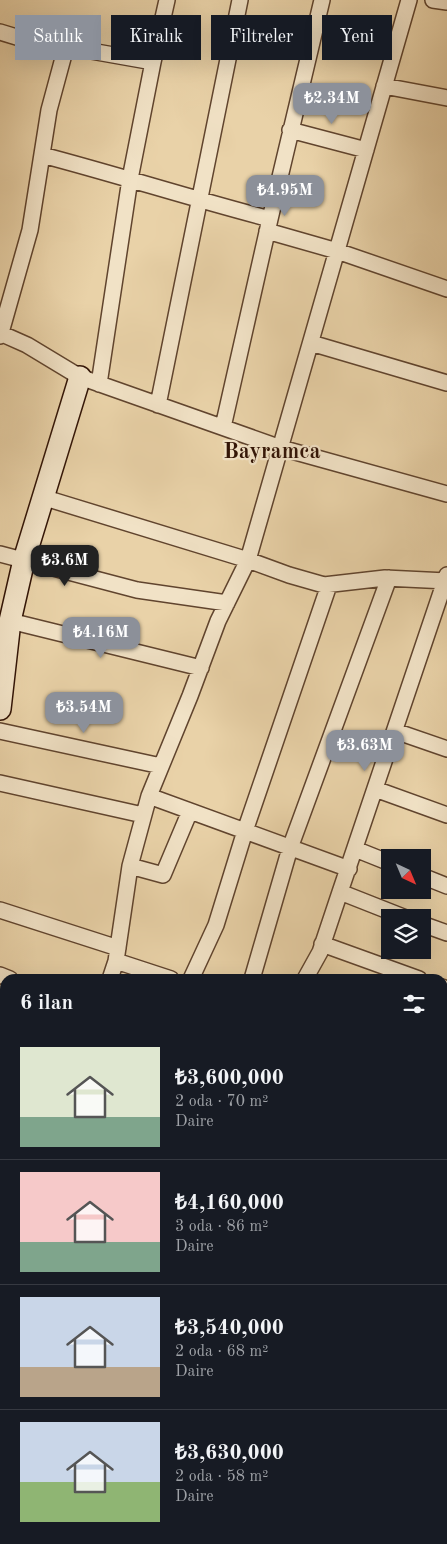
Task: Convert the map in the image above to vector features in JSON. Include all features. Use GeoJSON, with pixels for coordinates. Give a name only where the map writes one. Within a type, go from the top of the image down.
{"type":"FeatureCollection","features":[{"type":"Feature","properties":{"kind":"street"},"geometry":{"type":"LineString","coordinates":[[0,709],[10,621],[24,560],[42,498],[90,381],[167,0]]}},
{"type":"Feature","properties":{"kind":"street"},"geometry":{"type":"LineString","coordinates":[[158,405],[240,0]]}},
{"type":"Feature","properties":{"kind":"street"},"geometry":{"type":"LineString","coordinates":[[222,428],[290,130],[322,0]]}},
{"type":"Feature","properties":{"kind":"street"},"geometry":{"type":"LineString","coordinates":[[111,974],[117,954],[130,866],[143,815],[218,621],[248,560],[410,0]]}},
{"type":"Feature","properties":{"kind":"street"},"geometry":{"type":"LineString","coordinates":[[434,0],[447,2]]}},
{"type":"Feature","properties":{"kind":"street"},"geometry":{"type":"LineString","coordinates":[[0,32],[15,37]]}},
{"type":"Feature","properties":{"kind":"street"},"geometry":{"type":"LineString","coordinates":[[101,53],[153,62]]}},
{"type":"Feature","properties":{"kind":"street"},"geometry":{"type":"LineString","coordinates":[[62,60],[49,110],[30,230],[0,334],[27,345],[90,381],[281,448],[447,494]]}},
{"type":"Feature","properties":{"kind":"street"},"geometry":{"type":"LineString","coordinates":[[384,86],[447,98]]}},
{"type":"Feature","properties":{"kind":"street"},"geometry":{"type":"LineString","coordinates":[[290,130],[366,150]]}},
{"type":"Feature","properties":{"kind":"street"},"geometry":{"type":"LineString","coordinates":[[42,155],[130,179],[199,201],[337,251],[446,286]]}},
{"type":"Feature","properties":{"kind":"street"},"geometry":{"type":"LineString","coordinates":[[311,343],[447,383]]}},
{"type":"Feature","properties":{"kind":"street"},"geometry":{"type":"LineString","coordinates":[[42,498],[324,585],[389,578],[446,579],[349,869],[322,944],[307,974]]}},
{"type":"Feature","properties":{"kind":"street"},"geometry":{"type":"LineString","coordinates":[[0,554],[138,590],[227,603]]}},
{"type":"Feature","properties":{"kind":"street"},"geometry":{"type":"LineString","coordinates":[[253,974],[290,848],[389,578]]}},
{"type":"Feature","properties":{"kind":"street"},"geometry":{"type":"LineString","coordinates":[[193,974],[216,925],[245,831],[329,585]]}},
{"type":"Feature","properties":{"kind":"street"},"geometry":{"type":"LineString","coordinates":[[10,621],[200,668]]}},
{"type":"Feature","properties":{"kind":"street"},"geometry":{"type":"LineString","coordinates":[[0,731],[161,766]]}},
{"type":"Feature","properties":{"kind":"street"},"geometry":{"type":"LineString","coordinates":[[395,731],[447,749]]}},
{"type":"Feature","properties":{"kind":"street"},"geometry":{"type":"LineString","coordinates":[[0,782],[143,815]]}},
{"type":"Feature","properties":{"kind":"street"},"geometry":{"type":"LineString","coordinates":[[375,789],[447,815]]}},
{"type":"Feature","properties":{"kind":"street"},"geometry":{"type":"LineString","coordinates":[[149,796],[349,869]]}},
{"type":"Feature","properties":{"kind":"street"},"geometry":{"type":"LineString","coordinates":[[130,866],[163,875],[190,811]]}},
{"type":"Feature","properties":{"kind":"street"},"geometry":{"type":"LineString","coordinates":[[355,849],[381,859]]}},
{"type":"Feature","properties":{"kind":"street"},"geometry":{"type":"LineString","coordinates":[[431,880],[447,886]]}},
{"type":"Feature","properties":{"kind":"street"},"geometry":{"type":"LineString","coordinates":[[340,892],[383,909]]}},
{"type":"Feature","properties":{"kind":"street"},"geometry":{"type":"LineString","coordinates":[[0,910],[117,954],[160,974]]}},
{"type":"Feature","properties":{"kind":"street"},"geometry":{"type":"LineString","coordinates":[[431,927],[447,933]]}},
{"type":"Feature","properties":{"kind":"street"},"geometry":{"type":"LineString","coordinates":[[322,944],[405,974]]}},
{"type":"Feature","properties":{"kind":"district","name":"Bayramca"},"geometry":{"type":"Point","coordinates":[272,452]}}]}
